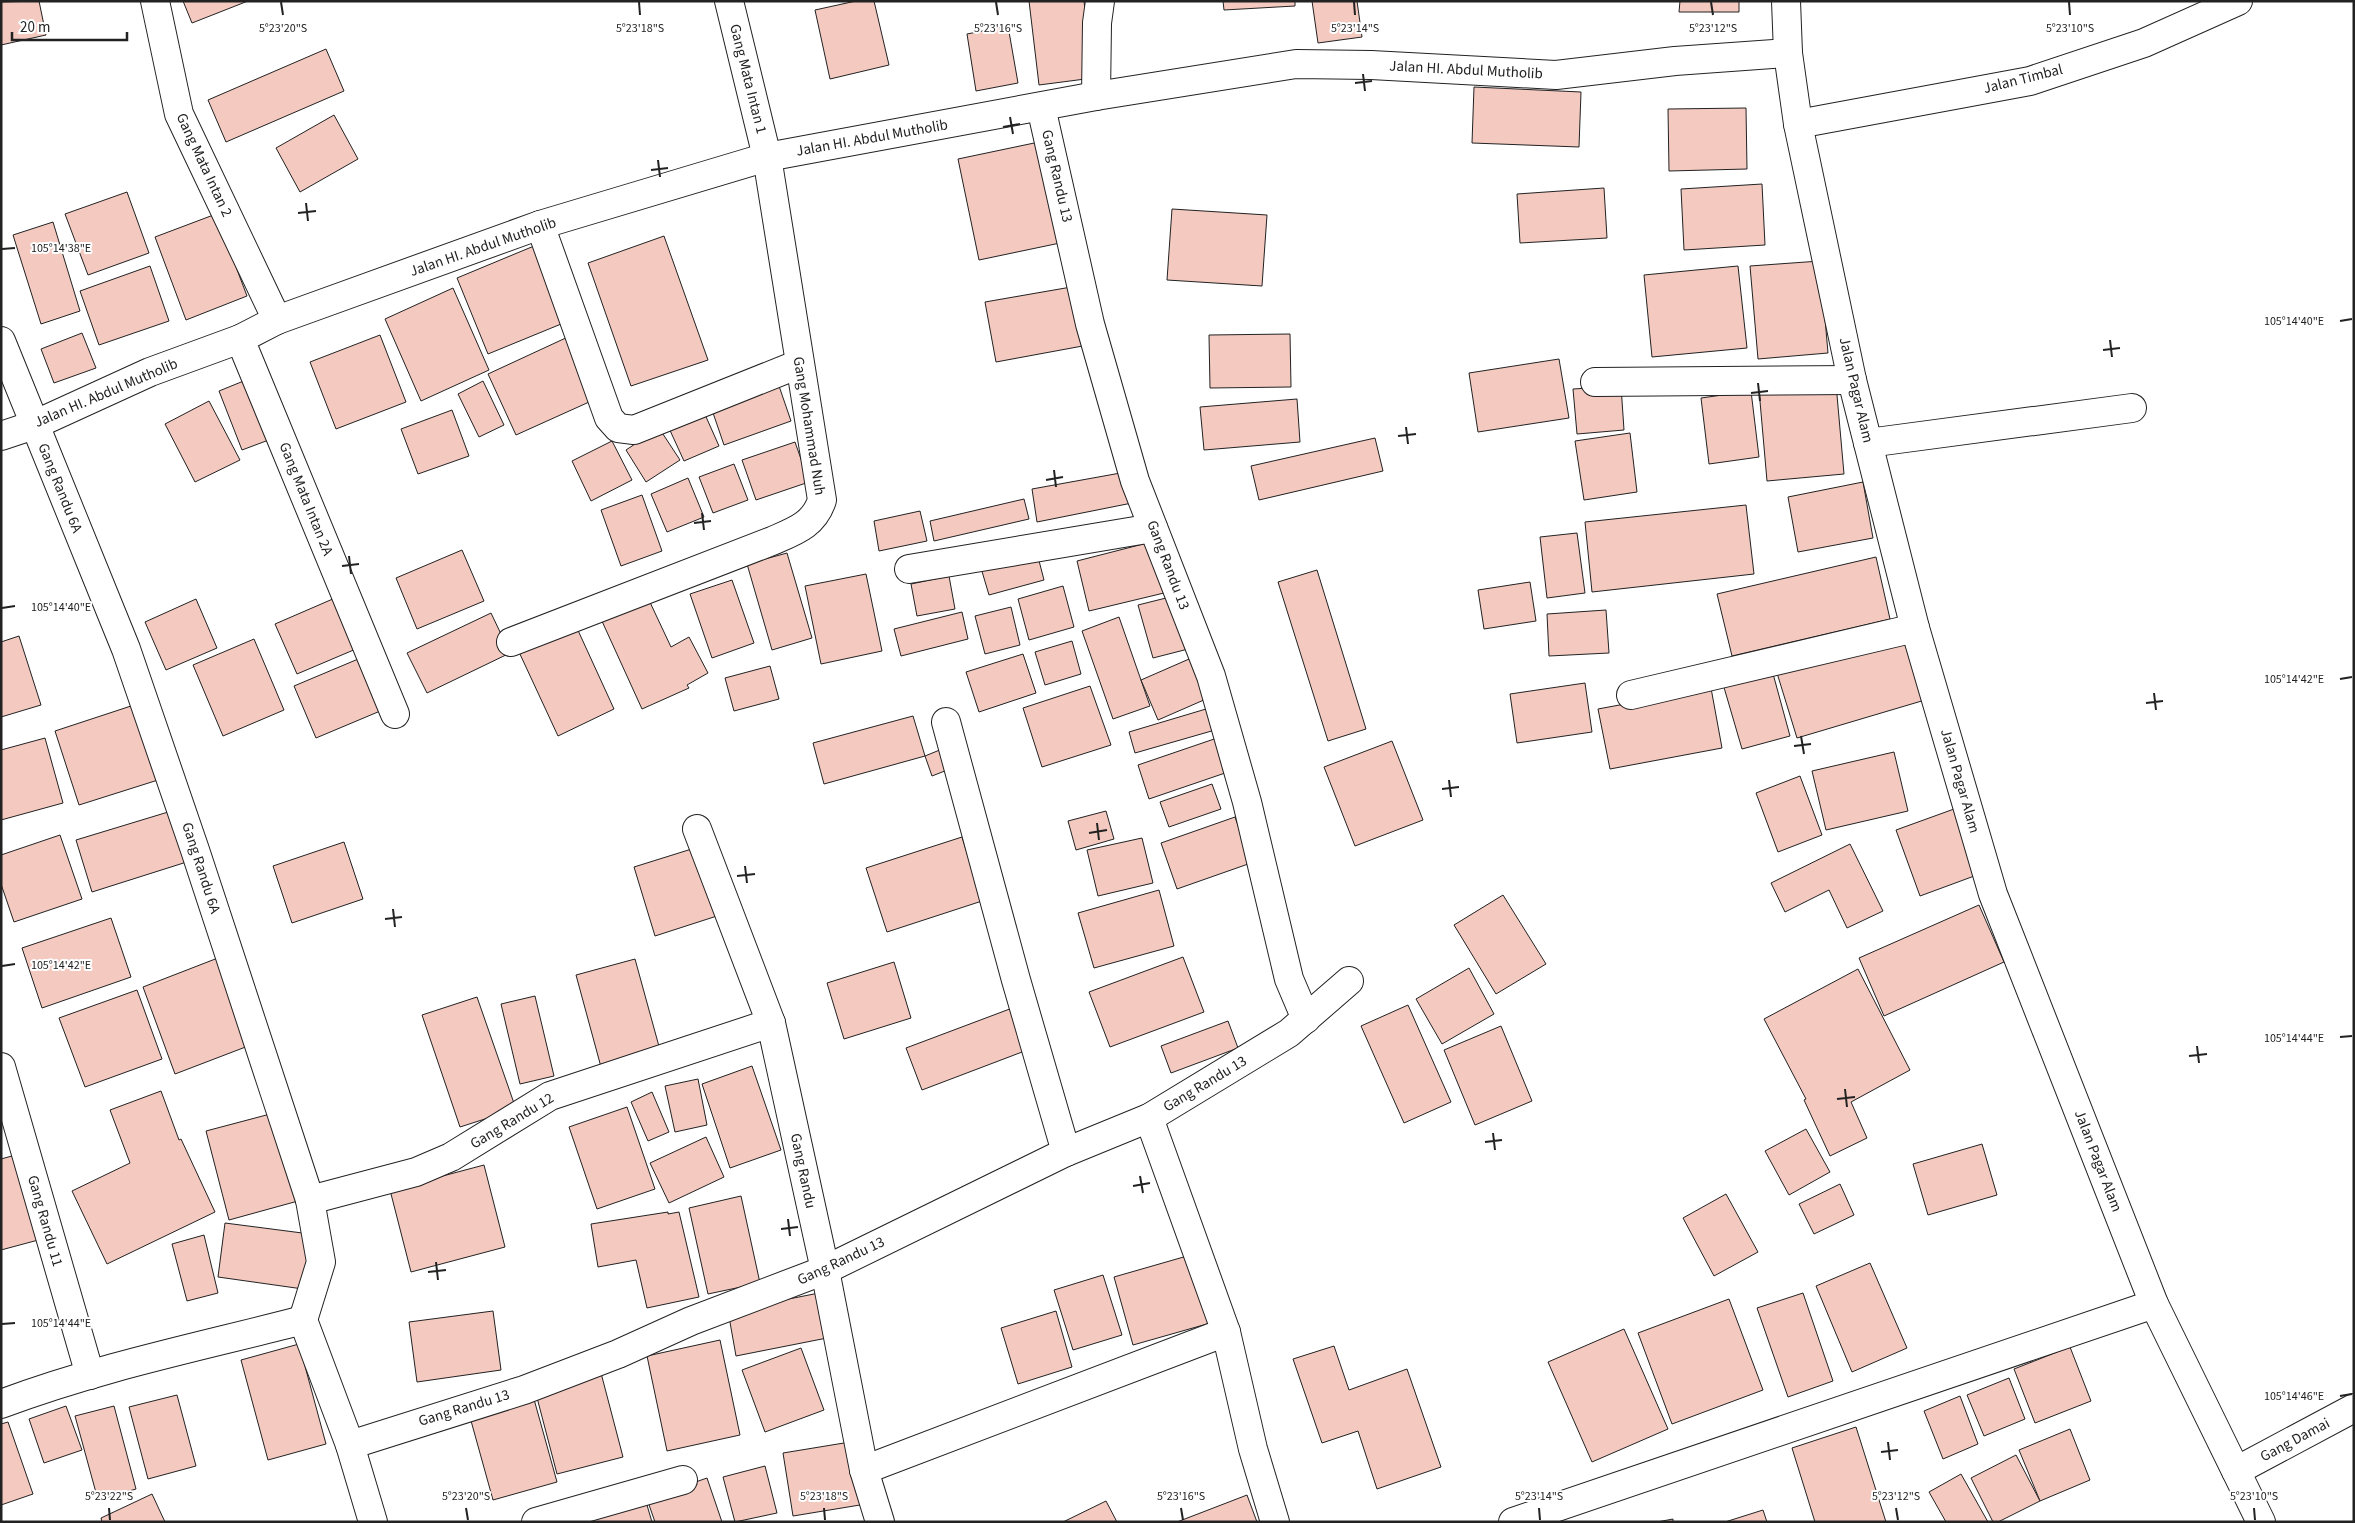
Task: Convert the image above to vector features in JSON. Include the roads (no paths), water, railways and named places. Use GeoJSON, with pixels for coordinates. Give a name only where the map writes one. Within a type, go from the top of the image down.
{"type":"FeatureCollection","features":[{"type":"Feature","properties":{"kind":"street","name":"Gang Mata Intan 2"},"geometry":{"type":"LineString","coordinates":[[155,1],[179,114],[277,320]]}},
{"type":"Feature","properties":{"kind":"street","name":"Gang Mata Intan 1"},"geometry":{"type":"LineString","coordinates":[[729,1],[767,157]]}},
{"type":"Feature","properties":{"kind":"street"},"geometry":{"type":"LineString","coordinates":[[1096,96],[1097,23],[1100,1]]}},
{"type":"Feature","properties":{"kind":"street","name":"Jalan Pagar Alam"},"geometry":{"type":"LineString","coordinates":[[1786,1],[1788,54],[1798,124],[1852,380],[1915,628],[1993,894],[2154,1304],[2261,1522]]}},
{"type":"Feature","properties":{"kind":"street","name":"Jalan Timbal"},"geometry":{"type":"LineString","coordinates":[[1798,124],[2030,80],[2144,43],[2238,1]]}},
{"type":"Feature","properties":{"kind":"street","name":"Jalan HI. Abdul Mutholib"},"geometry":{"type":"LineString","coordinates":[[1,436],[34,425],[150,372],[240,339],[277,320],[540,225],[767,157],[1096,96],[1296,64],[1371,65],[1556,75],[1675,62],[1788,54]]}},
{"type":"Feature","properties":{"kind":"street","name":"Gang Randu 13"},"geometry":{"type":"LineString","coordinates":[[1041,107],[1090,324],[1135,481],[1211,676],[1247,802],[1289,979],[1306,1020]]}},
{"type":"Feature","properties":{"kind":"street","name":"Gang Mohammad Nuh"},"geometry":{"type":"LineString","coordinates":[[511,642],[772,541],[810,522],[819,512],[822,500],[767,157]]}},
{"type":"Feature","properties":{"kind":"street"},"geometry":{"type":"LineString","coordinates":[[540,225],[609,418],[618,428],[634,430],[799,364]]}},
{"type":"Feature","properties":{"kind":"street","name":"Gang Mata Intan 2A"},"geometry":{"type":"LineString","coordinates":[[240,339],[395,714]]}},
{"type":"Feature","properties":{"kind":"street","name":"Gang Randu 6A"},"geometry":{"type":"LineString","coordinates":[[1,341],[126,649],[196,850],[310,1200],[321,1262],[318,1280],[303,1320]]}},
{"type":"Feature","properties":{"kind":"street"},"geometry":{"type":"LineString","coordinates":[[1595,382],[1852,380]]}},
{"type":"Feature","properties":{"kind":"street"},"geometry":{"type":"LineString","coordinates":[[1868,443],[2132,408]]}},
{"type":"Feature","properties":{"kind":"street"},"geometry":{"type":"LineString","coordinates":[[909,569],[1153,528]]}},
{"type":"Feature","properties":{"kind":"street"},"geometry":{"type":"LineString","coordinates":[[1631,695],[1915,628]]}},
{"type":"Feature","properties":{"kind":"street"},"geometry":{"type":"LineString","coordinates":[[946,722],[1016,980],[1066,1152]]}},
{"type":"Feature","properties":{"kind":"street","name":"Gang Randu"},"geometry":{"type":"LineString","coordinates":[[697,829],[771,1023],[825,1270],[864,1470],[880,1522]]}},
{"type":"Feature","properties":{"kind":"street","name":"Gang Randu 13"},"geometry":{"type":"LineString","coordinates":[[350,1444],[524,1390],[618,1354],[691,1321],[825,1270],[1066,1152],[1149,1118],[1289,1032],[1306,1020],[1349,981]]}},
{"type":"Feature","properties":{"kind":"street","name":"Gang Randu 12"},"geometry":{"type":"LineString","coordinates":[[310,1200],[416,1172],[451,1157],[550,1096],[771,1023]]}},
{"type":"Feature","properties":{"kind":"street","name":"Gang Randu 11"},"geometry":{"type":"LineString","coordinates":[[1,1067],[90,1375]]}},
{"type":"Feature","properties":{"kind":"street"},"geometry":{"type":"LineString","coordinates":[[1149,1118],[1226,1332],[1253,1449],[1276,1522]]}},
{"type":"Feature","properties":{"kind":"street"},"geometry":{"type":"LineString","coordinates":[[1513,1522],[2154,1304]]}},
{"type":"Feature","properties":{"kind":"street"},"geometry":{"type":"LineString","coordinates":[[1,1404],[36,1391],[90,1375],[303,1320],[350,1444],[373,1522]]}},
{"type":"Feature","properties":{"kind":"street"},"geometry":{"type":"LineString","coordinates":[[864,1470],[1226,1332]]}},
{"type":"Feature","properties":{"kind":"street","name":"Gang Damai"},"geometry":{"type":"LineString","coordinates":[[2236,1471],[2354,1408]]}},
{"type":"Feature","properties":{"kind":"street"},"geometry":{"type":"LineString","coordinates":[[536,1522],[683,1480]]}}]}
